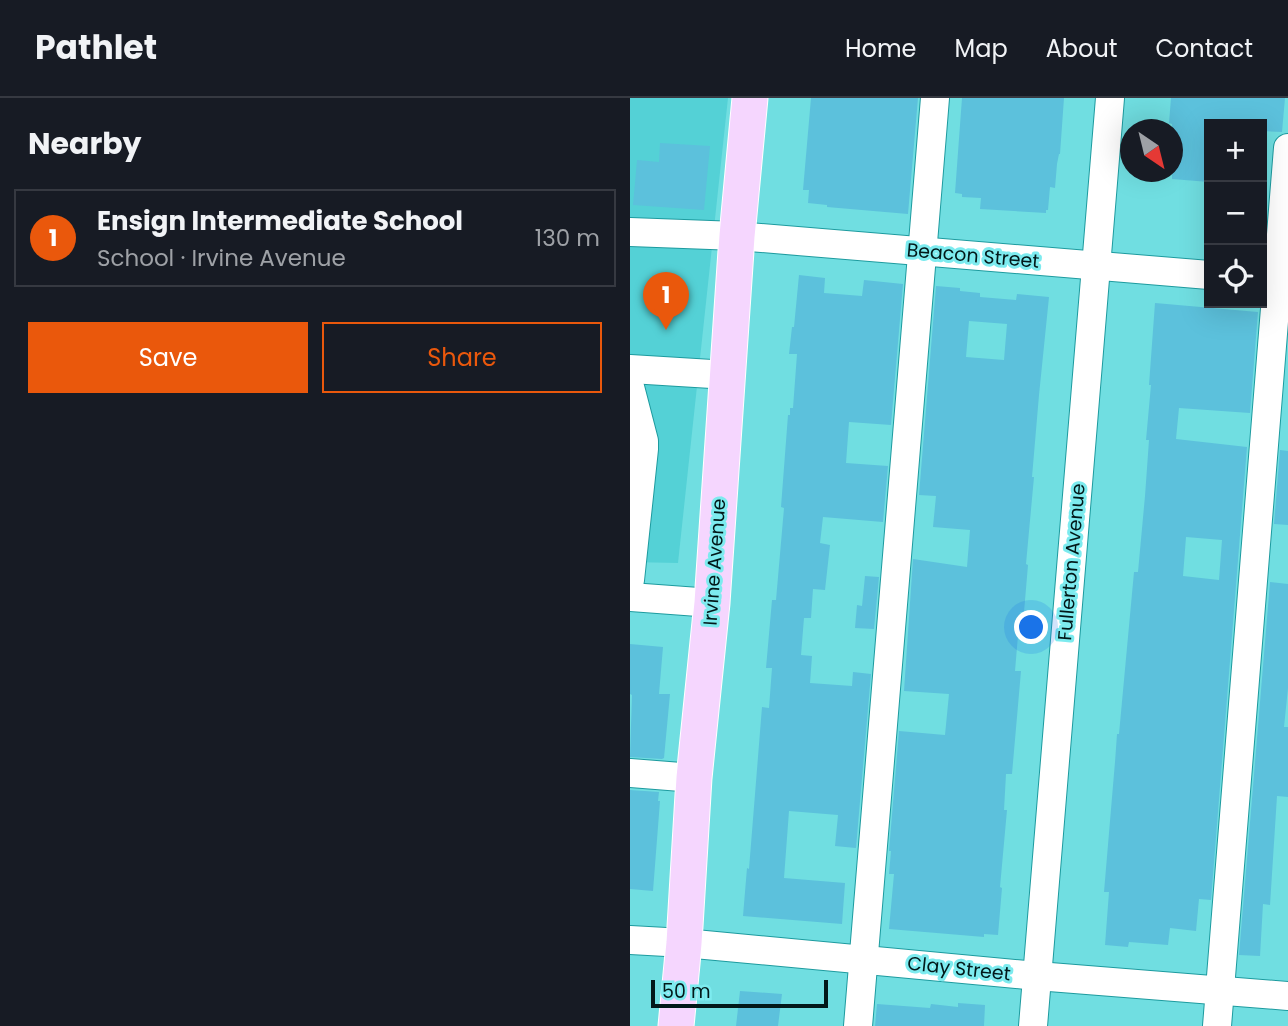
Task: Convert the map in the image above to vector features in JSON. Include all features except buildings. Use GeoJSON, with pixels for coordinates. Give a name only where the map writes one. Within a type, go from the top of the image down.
{"type":"FeatureCollection","features":[{"type":"Feature","properties":{"kind":"main road","name":"Irvine Avenue"},"geometry":{"type":"LineString","coordinates":[[676,1026],[694,778],[712,603],[737,236],[750,98]]}},
{"type":"Feature","properties":{"kind":"street"},"geometry":{"type":"LineString","coordinates":[[858,1026],[935,98]]}},
{"type":"Feature","properties":{"kind":"street","name":"Fullerton Avenue"},"geometry":{"type":"LineString","coordinates":[[1033,1026],[1110,98]]}},
{"type":"Feature","properties":{"kind":"street"},"geometry":{"type":"LineString","coordinates":[[1217,1026],[1288,148]]}},
{"type":"Feature","properties":{"kind":"street","name":"Beacon Street"},"geometry":{"type":"LineString","coordinates":[[630,232],[737,236],[1204,275]]}},
{"type":"Feature","properties":{"kind":"street"},"geometry":{"type":"LineString","coordinates":[[630,369],[728,375]]}},
{"type":"Feature","properties":{"kind":"street"},"geometry":{"type":"LineString","coordinates":[[630,387],[644,441],[630,580]]}},
{"type":"Feature","properties":{"kind":"street"},"geometry":{"type":"LineString","coordinates":[[630,597],[712,603]]}},
{"type":"Feature","properties":{"kind":"street"},"geometry":{"type":"LineString","coordinates":[[630,773],[694,778]]}},
{"type":"Feature","properties":{"kind":"street","name":"Clay Street"},"geometry":{"type":"LineString","coordinates":[[630,940],[1288,996]]}},
{"type":"Feature","properties":{"kind":"shaded area"},"geometry":{"type":"Polygon","coordinates":[[[630,98],[728,98],[678,563],[630,562],[630,98]]]}},
{"type":"Feature","properties":{"kind":"place","name":"Ensign Intermediate School"},"geometry":{"type":"Point","coordinates":[666,330]}}]}
